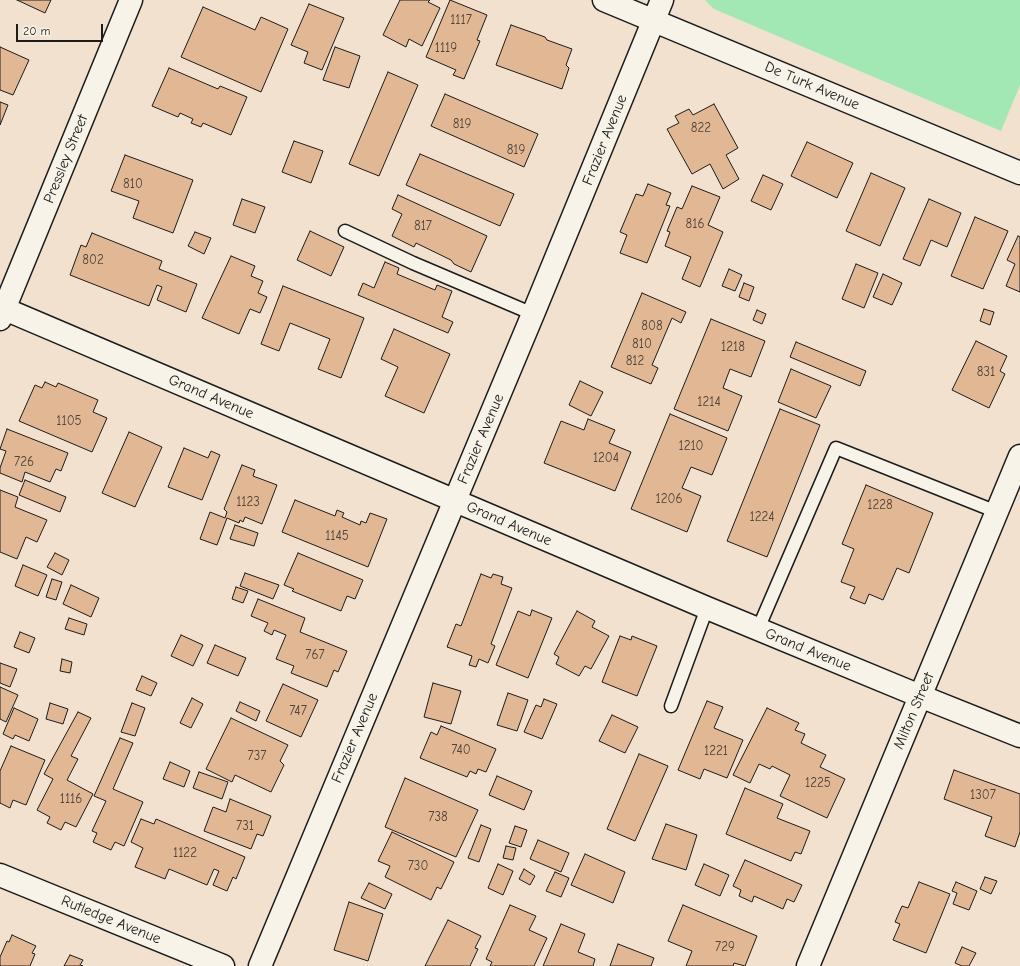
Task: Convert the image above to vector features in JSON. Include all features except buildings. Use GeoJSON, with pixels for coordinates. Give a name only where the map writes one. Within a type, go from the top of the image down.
{"type":"FeatureCollection","features":[{"type":"Feature","properties":{"kind":"street","name":"Pressley Street"},"geometry":{"type":"LineString","coordinates":[[1,312],[131,0]]}},
{"type":"Feature","properties":{"kind":"street","name":"De Turk Avenue"},"geometry":{"type":"LineString","coordinates":[[604,0],[1020,173]]}},
{"type":"Feature","properties":{"kind":"street","name":"Frazier Avenue"},"geometry":{"type":"LineString","coordinates":[[260,966],[533,314],[662,0]]}},
{"type":"Feature","properties":{"kind":"street","name":"Grand Avenue"},"geometry":{"type":"LineString","coordinates":[[1,312],[455,501],[707,608],[1020,736]]}},
{"type":"Feature","properties":{"kind":"street","name":"Milton Street"},"geometry":{"type":"LineString","coordinates":[[808,966],[1020,456]]}},
{"type":"Feature","properties":{"kind":"street","name":"Rutledge Avenue"},"geometry":{"type":"LineString","coordinates":[[0,875],[223,966]]}},
{"type":"Feature","properties":{"kind":"lane"},"geometry":{"type":"LineString","coordinates":[[345,232],[413,263],[533,314]]}},
{"type":"Feature","properties":{"kind":"lane"},"geometry":{"type":"LineString","coordinates":[[758,629],[836,448],[997,512]]}},
{"type":"Feature","properties":{"kind":"lane"},"geometry":{"type":"LineString","coordinates":[[671,706],[707,608]]}},
{"type":"Feature","properties":{"kind":"green space"},"geometry":{"type":"Polygon","coordinates":[[[705,0],[1020,0],[1020,85],[1001,131],[714,9],[705,0]]]}}]}
